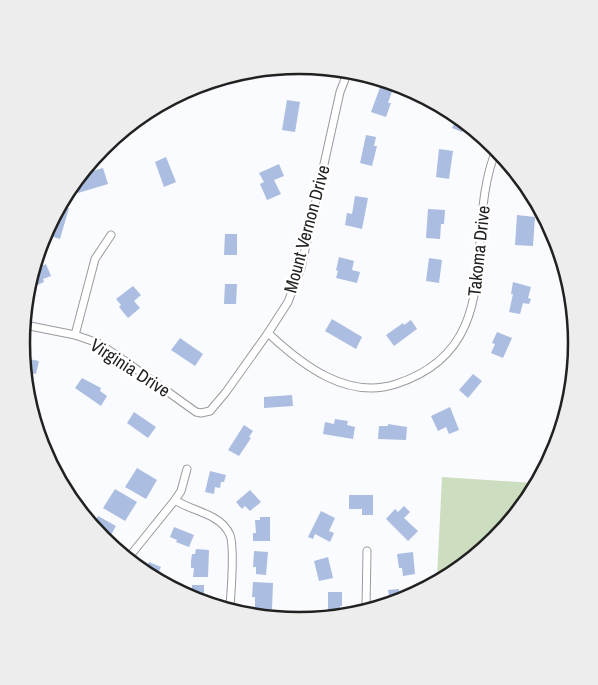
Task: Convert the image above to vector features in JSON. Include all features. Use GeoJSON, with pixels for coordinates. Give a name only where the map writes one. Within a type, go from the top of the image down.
{"type":"FeatureCollection","features":[{"type":"Feature","properties":{"kind":"street","name":"Mount Vernon Drive"},"geometry":{"type":"LineString","coordinates":[[201,413],[210,411],[226,392],[288,302],[301,268],[340,92],[345,78]]}},
{"type":"Feature","properties":{"kind":"street","name":"Takoma Drive"},"geometry":{"type":"LineString","coordinates":[[268,333],[280,345],[320,373],[338,382],[360,388],[380,388],[408,380],[421,374],[443,357],[462,333],[473,306],[477,283],[485,194],[494,157]]}},
{"type":"Feature","properties":{"kind":"street"},"geometry":{"type":"LineString","coordinates":[[75,335],[95,259],[111,235]]}},
{"type":"Feature","properties":{"kind":"street","name":"Virginia Drive"},"geometry":{"type":"LineString","coordinates":[[31,326],[75,335],[98,343],[169,394],[196,412],[201,413]]}},
{"type":"Feature","properties":{"kind":"street"},"geometry":{"type":"LineString","coordinates":[[131,553],[175,500],[187,469]]}},
{"type":"Feature","properties":{"kind":"street"},"geometry":{"type":"LineString","coordinates":[[175,500],[184,506],[213,517],[227,530],[232,542],[230,602]]}},
{"type":"Feature","properties":{"kind":"street"},"geometry":{"type":"LineString","coordinates":[[366,603],[367,551]]}},
{"type":"Feature","properties":{"kind":"green space"},"geometry":{"type":"Polygon","coordinates":[[[442,477],[529,483],[489,533],[463,556],[437,572],[442,477]]]}},
{"type":"Feature","properties":{"kind":"building"},"geometry":{"type":"Polygon","coordinates":[[[380,87],[392,91],[388,103],[391,103],[386,117],[371,112],[380,87]]]}},
{"type":"Feature","properties":{"kind":"building"},"geometry":{"type":"Polygon","coordinates":[[[287,100],[300,102],[295,132],[282,130],[287,100]]]}},
{"type":"Feature","properties":{"kind":"building"},"geometry":{"type":"Polygon","coordinates":[[[454,123],[463,129],[462,132],[452,128],[454,123]]]}},
{"type":"Feature","properties":{"kind":"building"},"geometry":{"type":"Polygon","coordinates":[[[366,135],[376,137],[374,146],[377,146],[372,166],[360,163],[366,135]]]}},
{"type":"Feature","properties":{"kind":"building"},"geometry":{"type":"Polygon","coordinates":[[[439,149],[453,151],[449,179],[436,177],[439,149]]]}},
{"type":"Feature","properties":{"kind":"building"},"geometry":{"type":"Polygon","coordinates":[[[166,157],[176,182],[164,187],[155,162],[166,157]]]}},
{"type":"Feature","properties":{"kind":"building"},"geometry":{"type":"Polygon","coordinates":[[[279,164],[284,176],[274,180],[281,194],[267,200],[260,184],[264,182],[259,173],[279,164]]]}},
{"type":"Feature","properties":{"kind":"building"},"geometry":{"type":"Polygon","coordinates":[[[103,168],[108,184],[78,193],[77,190],[92,171],[103,168]]]}},
{"type":"Feature","properties":{"kind":"building"},"geometry":{"type":"Polygon","coordinates":[[[355,196],[368,198],[362,229],[345,225],[347,213],[352,214],[355,196]]]}},
{"type":"Feature","properties":{"kind":"building"},"geometry":{"type":"Polygon","coordinates":[[[66,207],[69,208],[60,239],[52,236],[66,207]]]}},
{"type":"Feature","properties":{"kind":"building"},"geometry":{"type":"Polygon","coordinates":[[[428,209],[445,210],[444,224],[441,224],[440,239],[426,238],[428,209]]]}},
{"type":"Feature","properties":{"kind":"building"},"geometry":{"type":"Polygon","coordinates":[[[517,215],[535,217],[533,246],[515,245],[517,215]]]}},
{"type":"Feature","properties":{"kind":"building"},"geometry":{"type":"Polygon","coordinates":[[[225,234],[237,234],[237,255],[224,255],[225,234]]]}},
{"type":"Feature","properties":{"kind":"building"},"geometry":{"type":"Polygon","coordinates":[[[339,257],[354,261],[352,270],[360,272],[357,283],[336,278],[339,257]]]}},
{"type":"Feature","properties":{"kind":"building"},"geometry":{"type":"Polygon","coordinates":[[[429,258],[442,260],[439,283],[426,281],[429,258]]]}},
{"type":"Feature","properties":{"kind":"building"},"geometry":{"type":"Polygon","coordinates":[[[46,264],[51,276],[43,279],[44,282],[36,286],[39,273],[41,266],[46,264]]]}},
{"type":"Feature","properties":{"kind":"building"},"geometry":{"type":"Polygon","coordinates":[[[513,282],[531,287],[528,298],[531,299],[529,304],[523,303],[520,314],[509,312],[513,294],[511,294],[513,282]]]}},
{"type":"Feature","properties":{"kind":"building"},"geometry":{"type":"Polygon","coordinates":[[[225,284],[237,284],[236,304],[224,304],[225,284]]]}},
{"type":"Feature","properties":{"kind":"building"},"geometry":{"type":"Polygon","coordinates":[[[133,286],[141,295],[134,301],[140,308],[128,318],[119,307],[121,305],[116,299],[133,286]]]}},
{"type":"Feature","properties":{"kind":"building"},"geometry":{"type":"Polygon","coordinates":[[[332,319],[362,337],[356,349],[325,331],[332,319]]]}},
{"type":"Feature","properties":{"kind":"building"},"geometry":{"type":"Polygon","coordinates":[[[411,320],[417,329],[394,346],[386,335],[403,323],[404,325],[411,320]]]}},
{"type":"Feature","properties":{"kind":"building"},"geometry":{"type":"Polygon","coordinates":[[[497,332],[512,338],[503,358],[491,353],[495,344],[492,343],[497,332]]]}},
{"type":"Feature","properties":{"kind":"building"},"geometry":{"type":"Polygon","coordinates":[[[180,338],[203,354],[195,366],[171,350],[180,338]]]}},
{"type":"Feature","properties":{"kind":"building"},"geometry":{"type":"Polygon","coordinates":[[[31,359],[39,361],[36,374],[32,373],[31,359]]]}},
{"type":"Feature","properties":{"kind":"building"},"geometry":{"type":"Polygon","coordinates":[[[473,374],[482,381],[468,398],[459,390],[473,374]]]}},
{"type":"Feature","properties":{"kind":"building"},"geometry":{"type":"Polygon","coordinates":[[[82,378],[101,388],[100,391],[107,396],[101,406],[75,388],[82,378]]]}},
{"type":"Feature","properties":{"kind":"building"},"geometry":{"type":"Polygon","coordinates":[[[292,395],[293,406],[264,408],[264,397],[292,395]]]}},
{"type":"Feature","properties":{"kind":"building"},"geometry":{"type":"Polygon","coordinates":[[[450,407],[459,430],[449,434],[446,427],[438,431],[431,416],[450,407]]]}},
{"type":"Feature","properties":{"kind":"building"},"geometry":{"type":"Polygon","coordinates":[[[134,412],[156,427],[148,438],[127,423],[134,412]]]}},
{"type":"Feature","properties":{"kind":"building"},"geometry":{"type":"Polygon","coordinates":[[[335,419],[348,421],[347,425],[355,427],[353,439],[323,434],[325,422],[334,424],[335,419]]]}},
{"type":"Feature","properties":{"kind":"building"},"geometry":{"type":"Polygon","coordinates":[[[388,424],[407,427],[406,440],[378,439],[379,426],[388,426],[388,424]]]}},
{"type":"Feature","properties":{"kind":"building"},"geometry":{"type":"Polygon","coordinates":[[[244,425],[253,431],[249,437],[251,438],[239,456],[228,450],[244,425]]]}},
{"type":"Feature","properties":{"kind":"building"},"geometry":{"type":"Polygon","coordinates":[[[137,468],[157,480],[146,499],[125,487],[137,468]]]}},
{"type":"Feature","properties":{"kind":"building"},"geometry":{"type":"Polygon","coordinates":[[[210,471],[226,475],[224,482],[221,482],[220,488],[215,487],[214,494],[205,492],[210,471]]]}},
{"type":"Feature","properties":{"kind":"building"},"geometry":{"type":"Polygon","coordinates":[[[115,489],[137,502],[125,521],[103,508],[115,489]]]}},
{"type":"Feature","properties":{"kind":"building"},"geometry":{"type":"Polygon","coordinates":[[[250,490],[261,502],[250,511],[245,506],[242,509],[236,502],[250,490]]]}},
{"type":"Feature","properties":{"kind":"building"},"geometry":{"type":"Polygon","coordinates":[[[349,495],[373,495],[373,515],[362,515],[362,509],[349,509],[349,495]]]}},
{"type":"Feature","properties":{"kind":"building"},"geometry":{"type":"Polygon","coordinates":[[[404,506],[410,512],[404,518],[418,531],[408,541],[386,519],[395,509],[398,512],[404,506]]]}},
{"type":"Feature","properties":{"kind":"building"},"geometry":{"type":"Polygon","coordinates":[[[321,511],[335,518],[329,531],[334,533],[330,542],[315,534],[313,539],[308,537],[321,511]]]}},
{"type":"Feature","properties":{"kind":"building"},"geometry":{"type":"Polygon","coordinates":[[[98,516],[116,526],[111,535],[109,533],[96,519],[98,516]]]}},
{"type":"Feature","properties":{"kind":"building"},"geometry":{"type":"Polygon","coordinates":[[[260,517],[270,517],[270,541],[253,541],[253,533],[256,533],[255,520],[260,520],[260,517]]]}},
{"type":"Feature","properties":{"kind":"building"},"geometry":{"type":"Polygon","coordinates":[[[174,527],[194,535],[189,547],[176,542],[177,540],[170,537],[174,527]]]}},
{"type":"Feature","properties":{"kind":"building"},"geometry":{"type":"Polygon","coordinates":[[[196,549],[209,550],[208,577],[193,577],[194,568],[191,568],[191,561],[192,554],[195,554],[196,549]]]}},
{"type":"Feature","properties":{"kind":"building"},"geometry":{"type":"Polygon","coordinates":[[[254,551],[268,552],[266,575],[256,574],[256,567],[253,567],[254,551]]]}},
{"type":"Feature","properties":{"kind":"building"},"geometry":{"type":"Polygon","coordinates":[[[413,552],[415,574],[403,576],[402,568],[399,568],[397,554],[413,552]]]}},
{"type":"Feature","properties":{"kind":"building"},"geometry":{"type":"Polygon","coordinates":[[[328,557],[333,578],[319,581],[314,561],[328,557]]]}},
{"type":"Feature","properties":{"kind":"building"},"geometry":{"type":"Polygon","coordinates":[[[149,562],[161,567],[159,572],[148,564],[149,562]]]}},
{"type":"Feature","properties":{"kind":"building"},"geometry":{"type":"Polygon","coordinates":[[[253,582],[273,583],[272,609],[255,607],[255,597],[252,597],[253,582]]]}},
{"type":"Feature","properties":{"kind":"building"},"geometry":{"type":"Polygon","coordinates":[[[192,585],[204,585],[204,594],[196,591],[192,589],[192,585]]]}},
{"type":"Feature","properties":{"kind":"building"},"geometry":{"type":"Polygon","coordinates":[[[399,589],[399,592],[389,596],[388,590],[399,589]]]}},
{"type":"Feature","properties":{"kind":"building"},"geometry":{"type":"Polygon","coordinates":[[[328,592],[342,592],[342,606],[328,610],[328,592]]]}}]}
